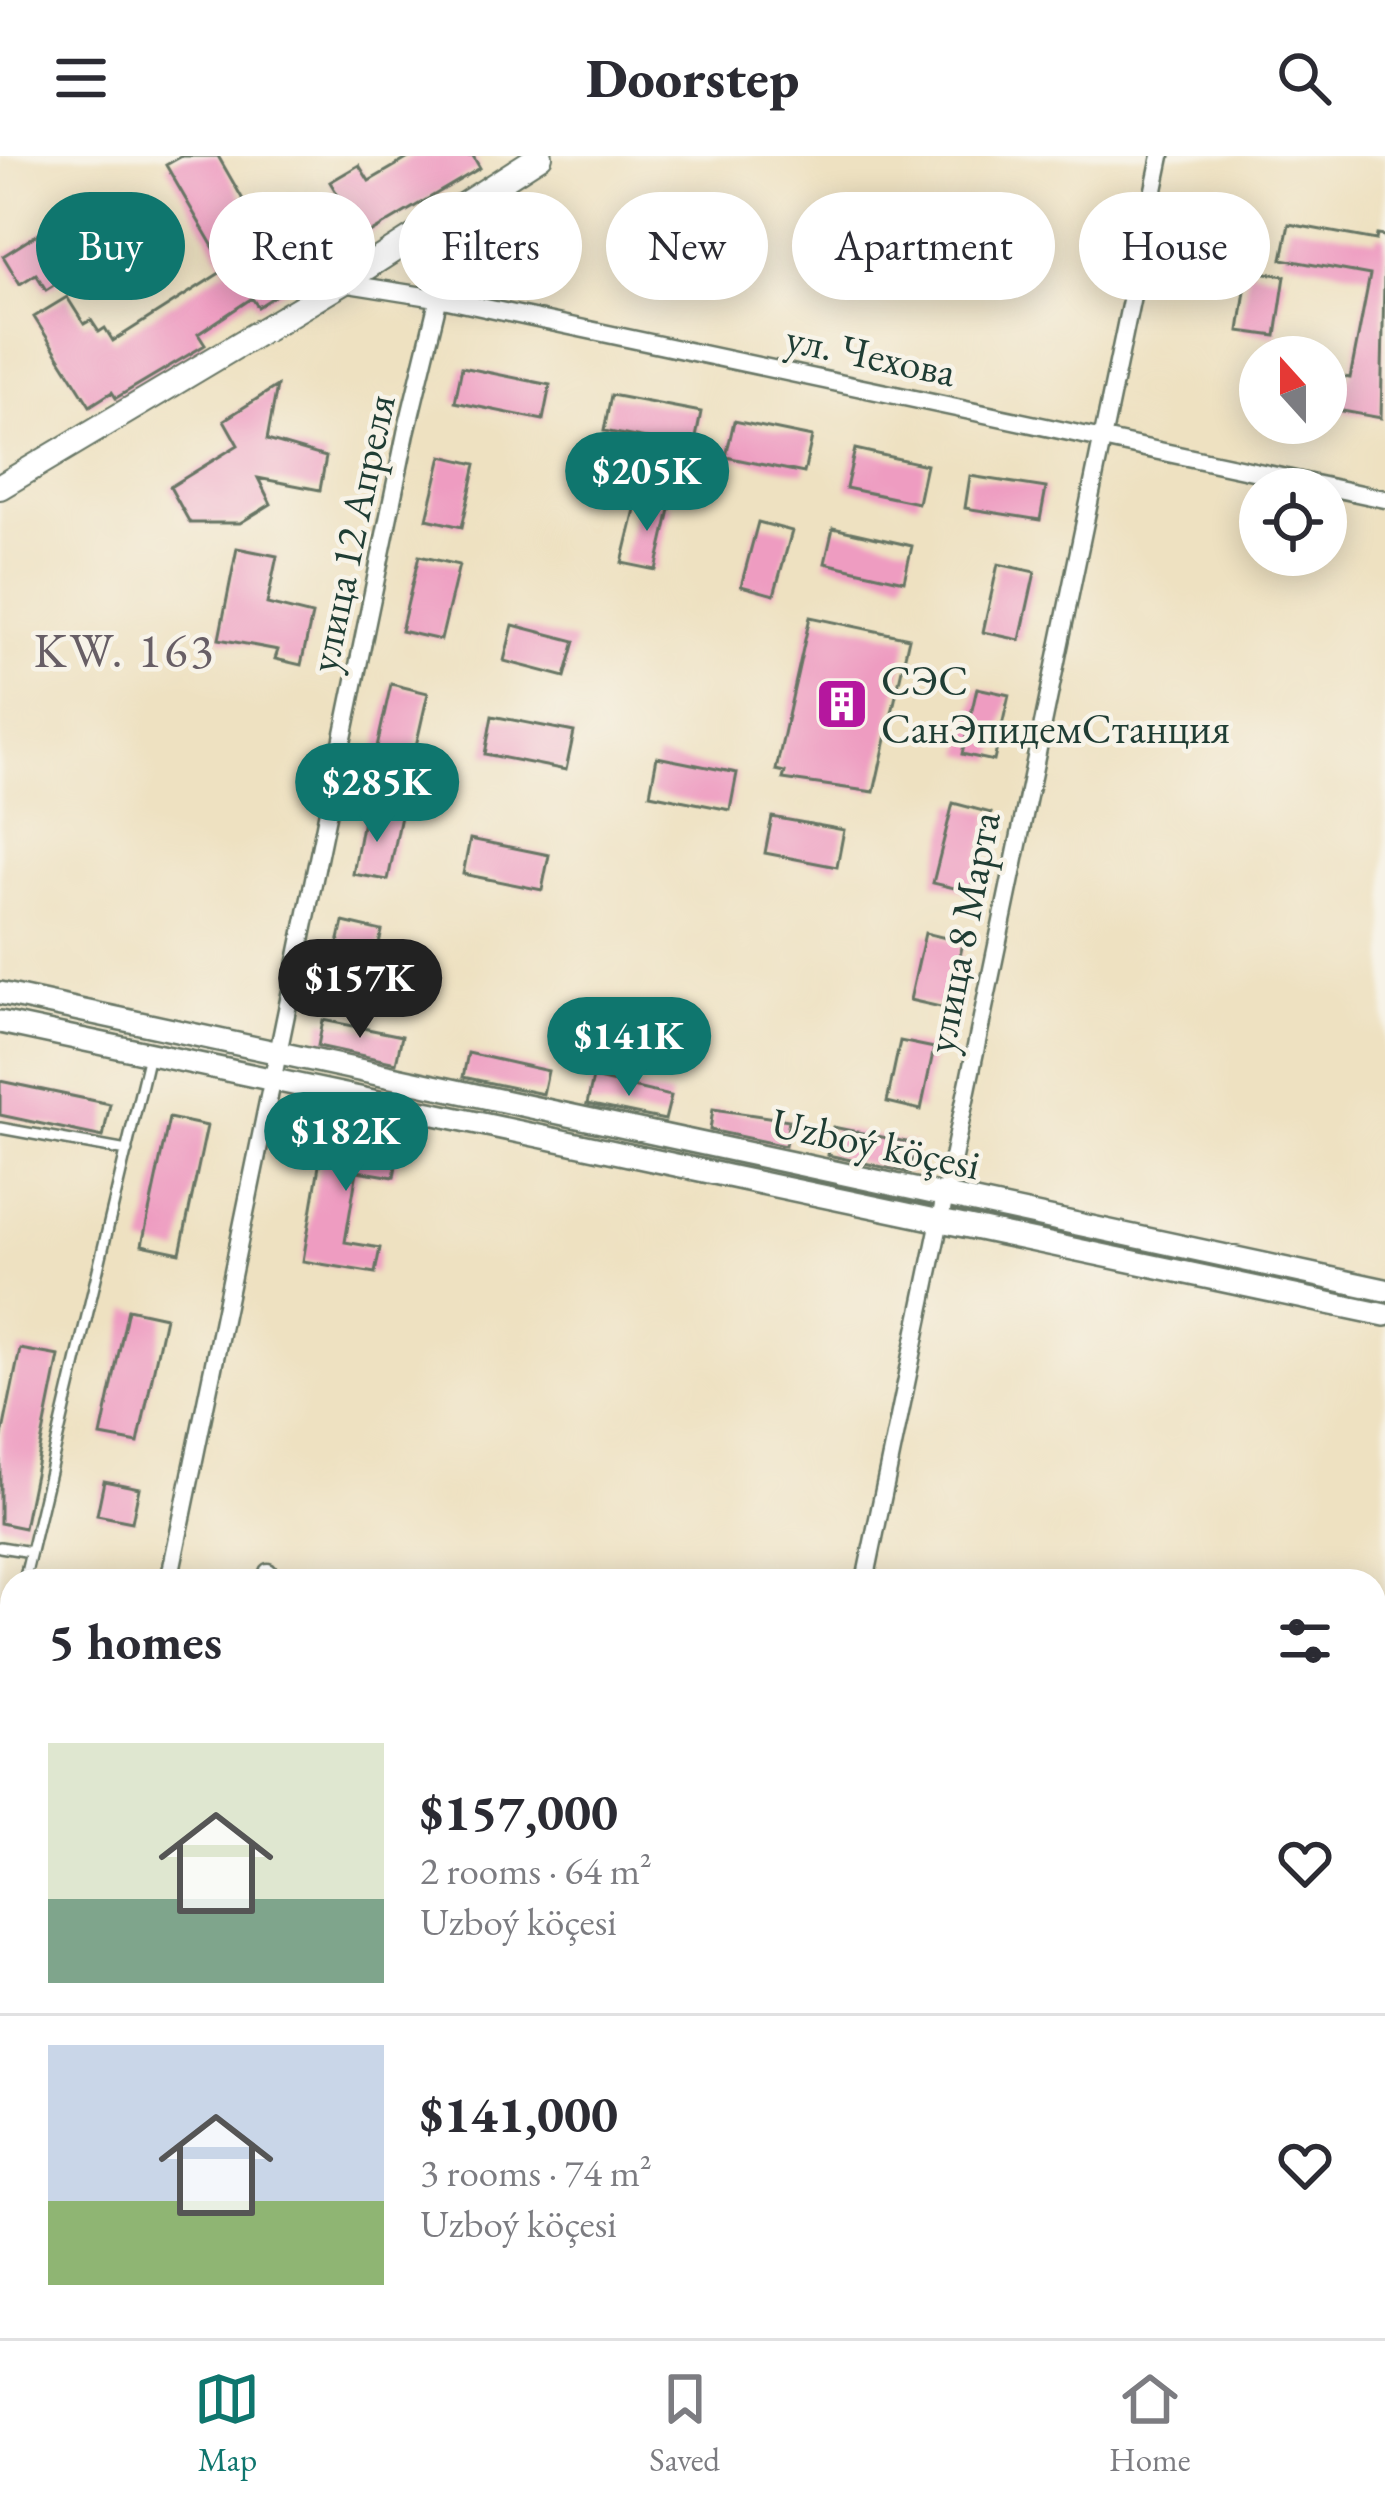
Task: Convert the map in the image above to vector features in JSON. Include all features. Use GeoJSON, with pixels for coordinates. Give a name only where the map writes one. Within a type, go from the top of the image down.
{"type":"FeatureCollection","features":[{"type":"Feature","properties":{"kind":"main road"},"geometry":{"type":"LineString","coordinates":[[481,192],[528,159]]}},
{"type":"Feature","properties":{"kind":"main road"},"geometry":{"type":"LineString","coordinates":[[0,487],[314,300]]}},
{"type":"Feature","properties":{"kind":"street","name":"улица 8 Марта"},"geometry":{"type":"LineString","coordinates":[[867,1569],[1160,156]]}},
{"type":"Feature","properties":{"kind":"street","name":"улица 12 Апреля"},"geometry":{"type":"LineString","coordinates":[[172,1569],[406,433],[442,300]]}},
{"type":"Feature","properties":{"kind":"street","name":"ул. Чехова"},"geometry":{"type":"LineString","coordinates":[[452,300],[1385,499]]}},
{"type":"Feature","properties":{"kind":"street","name":"Uzboý köçesi"},"geometry":{"type":"LineString","coordinates":[[0,993],[280,1051],[1385,1316]]}},
{"type":"Feature","properties":{"kind":"street","name":"Uzboý köçesi"},"geometry":{"type":"LineString","coordinates":[[0,1022],[942,1209],[1385,1290]]}},
{"type":"Feature","properties":{"kind":"lane"},"geometry":{"type":"LineString","coordinates":[[27,1569],[149,1055]]}},
{"type":"Feature","properties":{"kind":"lane"},"geometry":{"type":"LineString","coordinates":[[0,1128],[127,1150]]}},
{"type":"Feature","properties":{"kind":"lane"},"geometry":{"type":"LineString","coordinates":[[0,1547],[31,1552]]}},
{"type":"Feature","properties":{"kind":"building"},"geometry":{"type":"Polygon","coordinates":[[[182,156],[218,156],[239,192],[209,192],[209,240],[185,192],[166,165],[182,156]]]}},
{"type":"Feature","properties":{"kind":"building"},"geometry":{"type":"Polygon","coordinates":[[[412,156],[473,156],[480,168],[439,192],[399,192],[399,216],[375,230],[375,192],[336,192],[330,182],[359,165],[369,181],[412,156]]]}},
{"type":"Feature","properties":{"kind":"building"},"geometry":{"type":"Polygon","coordinates":[[[1289,224],[1376,240],[1377,235],[1385,236],[1381,418],[1347,412],[1347,378],[1370,275],[1282,259],[1289,224]]]}},
{"type":"Feature","properties":{"kind":"building"},"geometry":{"type":"Polygon","coordinates":[[[36,235],[36,274],[20,284],[3,256],[36,235]]]}},
{"type":"Feature","properties":{"kind":"building"},"geometry":{"type":"Polygon","coordinates":[[[1270,274],[1285,276],[1276,336],[1239,331],[1244,300],[1270,300],[1270,274]]]}},
{"type":"Feature","properties":{"kind":"building"},"geometry":{"type":"Polygon","coordinates":[[[209,280],[209,300],[249,300],[198,334],[205,345],[116,398],[112,392],[90,406],[34,317],[69,300],[84,324],[91,320],[99,332],[105,328],[113,341],[177,300],[185,300],[185,295],[209,280]]]}},
{"type":"Feature","properties":{"kind":"building"},"geometry":{"type":"Polygon","coordinates":[[[462,367],[550,385],[543,420],[455,402],[462,367]]]}},
{"type":"Feature","properties":{"kind":"building"},"geometry":{"type":"Polygon","coordinates":[[[277,386],[267,440],[326,457],[320,490],[258,478],[271,504],[240,523],[190,523],[170,487],[238,445],[224,420],[277,386]]]}},
{"type":"Feature","properties":{"kind":"building"},"geometry":{"type":"Polygon","coordinates":[[[611,395],[701,412],[694,448],[604,431],[611,395]]]}},
{"type":"Feature","properties":{"kind":"building"},"geometry":{"type":"Polygon","coordinates":[[[734,421],[812,437],[804,473],[726,457],[734,421]]]}},
{"type":"Feature","properties":{"kind":"building"},"geometry":{"type":"Polygon","coordinates":[[[855,449],[926,465],[918,503],[846,488],[855,449]]]}},
{"type":"Feature","properties":{"kind":"building"},"geometry":{"type":"Polygon","coordinates":[[[442,456],[476,464],[462,527],[427,519],[442,456]]]}},
{"type":"Feature","properties":{"kind":"building"},"geometry":{"type":"Polygon","coordinates":[[[970,476],[1046,488],[1040,520],[965,508],[970,476]]]}},
{"type":"Feature","properties":{"kind":"building"},"geometry":{"type":"Polygon","coordinates":[[[638,497],[671,505],[656,570],[622,563],[638,497]]]}},
{"type":"Feature","properties":{"kind":"building"},"geometry":{"type":"Polygon","coordinates":[[[758,522],[792,531],[774,595],[741,586],[758,522]]]}},
{"type":"Feature","properties":{"kind":"building"},"geometry":{"type":"Polygon","coordinates":[[[833,528],[912,546],[904,581],[825,563],[833,528]]]}},
{"type":"Feature","properties":{"kind":"building"},"geometry":{"type":"Polygon","coordinates":[[[237,548],[277,556],[267,604],[312,615],[301,665],[275,659],[278,650],[219,639],[237,548]]]}},
{"type":"Feature","properties":{"kind":"building"},"geometry":{"type":"Polygon","coordinates":[[[419,556],[459,565],[441,640],[401,631],[419,556]]]}},
{"type":"Feature","properties":{"kind":"building"},"geometry":{"type":"Polygon","coordinates":[[[998,564],[1035,572],[1020,640],[983,632],[998,564]]]}},
{"type":"Feature","properties":{"kind":"building","name":"СЭС СанЭпидемСтанция"},"geometry":{"type":"Polygon","coordinates":[[[810,617],[909,638],[874,792],[783,779],[785,772],[776,770],[810,617]]]}},
{"type":"Feature","properties":{"kind":"building"},"geometry":{"type":"Polygon","coordinates":[[[513,625],[575,641],[565,677],[504,661],[513,625]]]}},
{"type":"Feature","properties":{"kind":"building"},"geometry":{"type":"Polygon","coordinates":[[[391,684],[428,693],[413,759],[376,751],[391,684]]]}},
{"type":"Feature","properties":{"kind":"building"},"geometry":{"type":"Polygon","coordinates":[[[977,688],[1009,695],[994,761],[962,754],[977,688]]]}},
{"type":"Feature","properties":{"kind":"building"},"geometry":{"type":"Polygon","coordinates":[[[492,716],[574,732],[566,770],[485,754],[492,716]]]}},
{"type":"Feature","properties":{"kind":"building"},"geometry":{"type":"Polygon","coordinates":[[[657,757],[737,773],[730,810],[650,794],[657,757]]]}},
{"type":"Feature","properties":{"kind":"building"},"geometry":{"type":"Polygon","coordinates":[[[953,803],[991,813],[971,892],[933,883],[953,803]]]}},
{"type":"Feature","properties":{"kind":"building"},"geometry":{"type":"Polygon","coordinates":[[[365,809],[401,816],[388,880],[353,874],[365,809]]]}},
{"type":"Feature","properties":{"kind":"building"},"geometry":{"type":"Polygon","coordinates":[[[772,817],[844,830],[837,867],[765,853],[772,817]]]}},
{"type":"Feature","properties":{"kind":"building"},"geometry":{"type":"Polygon","coordinates":[[[470,839],[549,855],[542,890],[463,874],[470,839]]]}},
{"type":"Feature","properties":{"kind":"building"},"geometry":{"type":"Polygon","coordinates":[[[343,922],[382,931],[367,993],[329,984],[343,922]]]}},
{"type":"Feature","properties":{"kind":"building"},"geometry":{"type":"Polygon","coordinates":[[[925,933],[963,942],[949,1009],[910,1000],[925,933]]]}},
{"type":"Feature","properties":{"kind":"building"},"geometry":{"type":"Polygon","coordinates":[[[323,1020],[402,1036],[396,1063],[318,1046],[323,1020]]]}},
{"type":"Feature","properties":{"kind":"building"},"geometry":{"type":"Polygon","coordinates":[[[900,1041],[934,1048],[921,1110],[887,1102],[900,1041]]]}},
{"type":"Feature","properties":{"kind":"building"},"geometry":{"type":"Polygon","coordinates":[[[468,1053],[548,1071],[543,1094],[463,1077],[468,1053]]]}},
{"type":"Feature","properties":{"kind":"building"},"geometry":{"type":"Polygon","coordinates":[[[593,1078],[671,1096],[665,1120],[587,1104],[593,1078]]]}},
{"type":"Feature","properties":{"kind":"building"},"geometry":{"type":"Polygon","coordinates":[[[0,1081],[110,1104],[103,1137],[0,1115],[0,1081]]]}},
{"type":"Feature","properties":{"kind":"building"},"geometry":{"type":"Polygon","coordinates":[[[713,1109],[789,1120],[785,1146],[710,1130],[713,1109]]]}},
{"type":"Feature","properties":{"kind":"building"},"geometry":{"type":"Polygon","coordinates":[[[169,1118],[207,1126],[180,1253],[142,1245],[169,1118]]]}},
{"type":"Feature","properties":{"kind":"building"},"geometry":{"type":"Polygon","coordinates":[[[326,1124],[401,1136],[394,1177],[357,1171],[345,1242],[380,1248],[375,1273],[303,1261],[326,1124]]]}},
{"type":"Feature","properties":{"kind":"building"},"geometry":{"type":"Polygon","coordinates":[[[833,1127],[916,1144],[910,1173],[828,1155],[833,1127]]]}},
{"type":"Feature","properties":{"kind":"building"},"geometry":{"type":"Polygon","coordinates":[[[128,1309],[165,1317],[138,1443],[101,1436],[128,1309]]]}},
{"type":"Feature","properties":{"kind":"building"},"geometry":{"type":"Polygon","coordinates":[[[20,1349],[59,1356],[24,1528],[0,1523],[0,1446],[20,1349]]]}},
{"type":"Feature","properties":{"kind":"building"},"geometry":{"type":"Polygon","coordinates":[[[104,1481],[139,1488],[132,1522],[97,1515],[104,1481]]]}},
{"type":"Feature","properties":{"kind":"place","name":"СЭС СанЭпидемСтанция"},"geometry":{"type":"Point","coordinates":[842,704]}},
{"type":"Feature","properties":{"kind":"district","name":"KW. 163"},"geometry":{"type":"Point","coordinates":[125,650]}}]}
